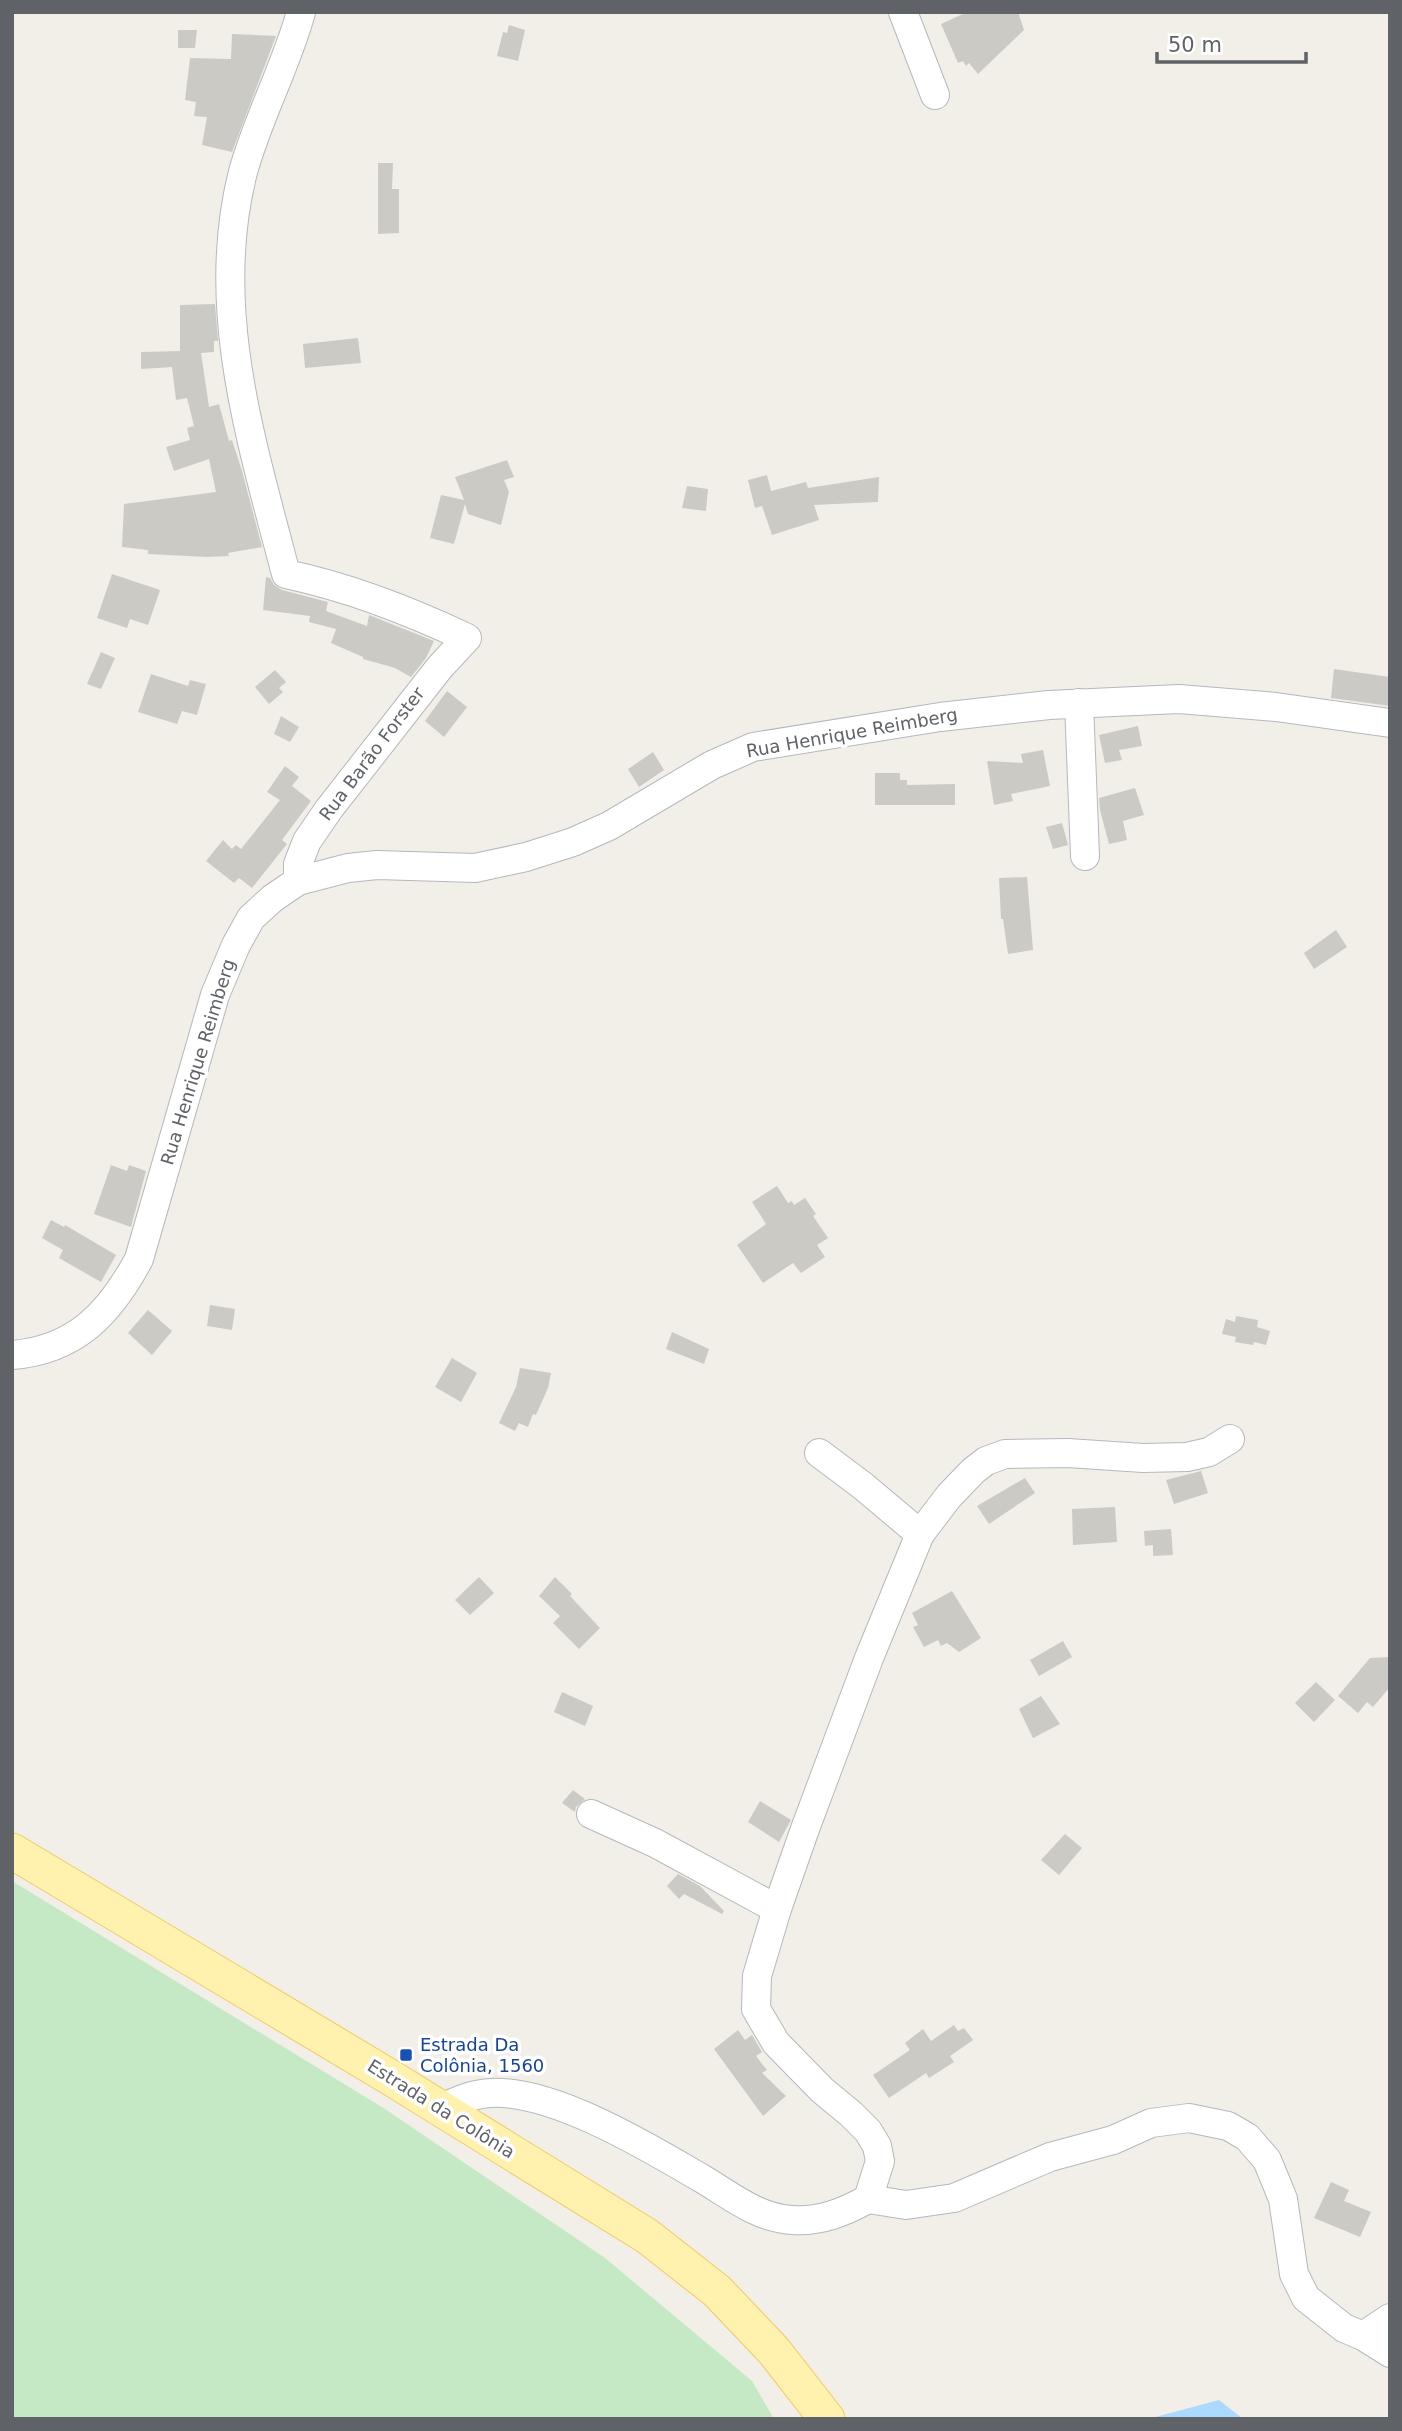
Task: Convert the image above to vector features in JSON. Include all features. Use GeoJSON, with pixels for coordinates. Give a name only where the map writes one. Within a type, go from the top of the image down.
{"type":"FeatureCollection","features":[{"type":"Feature","properties":{"kind":"main road","name":"Estrada da Colônia"},"geometry":{"type":"LineString","coordinates":[[12,1851],[647,2236],[717,2291],[774,2351],[827,2419]]}},
{"type":"Feature","properties":{"kind":"street","name":"Rua Barão Forster"},"geometry":{"type":"LineString","coordinates":[[298,881],[298,864],[307,842],[329,810],[440,667],[467,638],[398,608],[310,579],[286,574],[243,406],[234,352],[231,292],[234,227],[243,175],[254,137],[282,71],[301,12]]}},
{"type":"Feature","properties":{"kind":"street"},"geometry":{"type":"LineString","coordinates":[[903,12],[935,94]]}},
{"type":"Feature","properties":{"kind":"street","name":"Rua Henrique Reimberg"},"geometry":{"type":"LineString","coordinates":[[12,1355],[30,1354],[62,1344],[79,1334],[123,1289],[139,1259],[212,1006],[236,945],[251,918],[273,898],[298,881],[348,868],[377,865],[475,867],[526,857],[573,842],[609,826],[712,765],[753,747],[940,717],[1079,704],[1179,699],[1390,723]]}},
{"type":"Feature","properties":{"kind":"street"},"geometry":{"type":"LineString","coordinates":[[1079,704],[1086,856]]}},
{"type":"Feature","properties":{"kind":"street"},"geometry":{"type":"LineString","coordinates":[[868,2199],[880,2161],[877,2146],[868,2131],[852,2114],[793,2063],[776,2043],[756,2009],[757,1976],[777,1909],[869,1658],[920,1534],[949,1496],[973,1471],[996,1456],[1068,1453],[1143,1458],[1187,1457],[1209,1452],[1230,1439]]}},
{"type":"Feature","properties":{"kind":"street"},"geometry":{"type":"LineString","coordinates":[[819,1454],[863,1486],[920,1534]]}},
{"type":"Feature","properties":{"kind":"street"},"geometry":{"type":"LineString","coordinates":[[591,1814],[655,1843],[777,1909]]}},
{"type":"Feature","properties":{"kind":"street"},"geometry":{"type":"LineString","coordinates":[[440,2109],[464,2097],[491,2093],[540,2099],[603,2125],[644,2146],[745,2206],[789,2220],[825,2218],[868,2199],[906,2205],[954,2197],[1050,2157],[1113,2140],[1151,2123],[1189,2118],[1228,2126],[1247,2137],[1267,2160],[1283,2199],[1294,2274],[1306,2298],[1344,2328],[1390,2353]]}},
{"type":"Feature","properties":{"kind":"street"},"geometry":{"type":"LineString","coordinates":[[1363,2336],[1390,2318]]}},
{"type":"Feature","properties":{"kind":"green space"},"geometry":{"type":"Polygon","coordinates":[[[12,1881],[385,2109],[605,2258],[752,2381],[774,2419],[12,2419],[12,1881]]]}},
{"type":"Feature","properties":{"kind":"water"},"geometry":{"type":"Polygon","coordinates":[[[1219,2400],[1243,2419],[1148,2419],[1219,2400]]]}},
{"type":"Feature","properties":{"kind":"building"},"geometry":{"type":"Polygon","coordinates":[[[967,12],[1018,12],[1024,30],[978,74],[969,63],[966,66],[963,61],[958,63],[941,24],[967,12]]]}},
{"type":"Feature","properties":{"kind":"building"},"geometry":{"type":"Polygon","coordinates":[[[509,25],[525,30],[518,61],[497,56],[503,32],[507,33],[509,25]]]}},
{"type":"Feature","properties":{"kind":"building"},"geometry":{"type":"Polygon","coordinates":[[[178,30],[197,30],[195,48],[178,48],[178,30]]]}},
{"type":"Feature","properties":{"kind":"building"},"geometry":{"type":"Polygon","coordinates":[[[232,34],[276,36],[232,152],[202,145],[207,117],[194,116],[196,102],[185,100],[190,58],[231,59],[232,34]]]}},
{"type":"Feature","properties":{"kind":"building"},"geometry":{"type":"Polygon","coordinates":[[[378,163],[393,163],[392,189],[399,189],[399,233],[378,234],[378,163]]]}},
{"type":"Feature","properties":{"kind":"building"},"geometry":{"type":"Polygon","coordinates":[[[215,304],[218,341],[214,341],[214,352],[201,353],[209,407],[219,404],[229,441],[232,440],[242,471],[262,547],[228,553],[229,556],[207,557],[148,554],[148,550],[122,547],[124,504],[216,492],[209,459],[174,471],[166,447],[190,440],[187,428],[194,426],[187,398],[176,400],[172,367],[141,369],[141,352],[180,351],[180,305],[215,304]]]}},
{"type":"Feature","properties":{"kind":"building"},"geometry":{"type":"Polygon","coordinates":[[[358,338],[361,363],[305,368],[303,344],[358,338]]]}},
{"type":"Feature","properties":{"kind":"building"},"geometry":{"type":"Polygon","coordinates":[[[507,460],[514,477],[504,480],[509,492],[501,525],[468,514],[465,504],[454,544],[430,538],[441,495],[464,500],[455,477],[507,460]]]}},
{"type":"Feature","properties":{"kind":"building"},"geometry":{"type":"Polygon","coordinates":[[[767,475],[771,491],[806,482],[808,488],[879,477],[878,502],[814,505],[819,520],[772,535],[762,506],[755,508],[748,480],[767,475]]]}},
{"type":"Feature","properties":{"kind":"building"},"geometry":{"type":"Polygon","coordinates":[[[687,486],[708,489],[706,511],[682,508],[687,486]]]}},
{"type":"Feature","properties":{"kind":"building"},"geometry":{"type":"Polygon","coordinates":[[[112,574],[160,590],[148,625],[130,619],[127,628],[97,618],[112,574]]]}},
{"type":"Feature","properties":{"kind":"building"},"geometry":{"type":"Polygon","coordinates":[[[266,577],[282,590],[328,602],[326,611],[367,626],[369,615],[434,641],[426,658],[411,677],[395,668],[363,659],[331,643],[336,629],[309,622],[310,616],[263,610],[266,577]]]}},
{"type":"Feature","properties":{"kind":"building"},"geometry":{"type":"Polygon","coordinates":[[[101,652],[115,658],[101,689],[87,684],[101,652]]]}},
{"type":"Feature","properties":{"kind":"building"},"geometry":{"type":"Polygon","coordinates":[[[1334,669],[1390,677],[1390,706],[1331,698],[1334,669]]]}},
{"type":"Feature","properties":{"kind":"building"},"geometry":{"type":"Polygon","coordinates":[[[275,670],[286,682],[279,688],[283,692],[269,704],[255,687],[275,670]]]}},
{"type":"Feature","properties":{"kind":"building"},"geometry":{"type":"Polygon","coordinates":[[[151,674],[188,686],[190,680],[206,684],[197,715],[182,711],[177,724],[138,712],[151,674]]]}},
{"type":"Feature","properties":{"kind":"building"},"geometry":{"type":"Polygon","coordinates":[[[447,691],[467,707],[444,737],[425,721],[447,691]]]}},
{"type":"Feature","properties":{"kind":"building"},"geometry":{"type":"Polygon","coordinates":[[[281,716],[299,727],[290,742],[274,734],[281,716]]]}},
{"type":"Feature","properties":{"kind":"building"},"geometry":{"type":"Polygon","coordinates":[[[1138,726],[1142,746],[1119,750],[1122,760],[1105,763],[1099,735],[1138,726]]]}},
{"type":"Feature","properties":{"kind":"building"},"geometry":{"type":"Polygon","coordinates":[[[1043,750],[1050,786],[1011,794],[1013,801],[994,805],[987,761],[1023,763],[1021,754],[1043,750]]]}},
{"type":"Feature","properties":{"kind":"building"},"geometry":{"type":"Polygon","coordinates":[[[653,752],[664,770],[639,787],[628,769],[653,752]]]}},
{"type":"Feature","properties":{"kind":"building"},"geometry":{"type":"Polygon","coordinates":[[[285,766],[299,777],[292,786],[311,801],[282,840],[287,844],[252,888],[239,878],[234,883],[206,861],[223,840],[232,849],[236,845],[241,849],[280,800],[267,792],[285,766]]]}},
{"type":"Feature","properties":{"kind":"building"},"geometry":{"type":"Polygon","coordinates":[[[875,773],[900,773],[900,780],[907,780],[907,785],[955,784],[955,805],[875,805],[875,773]]]}},
{"type":"Feature","properties":{"kind":"building"},"geometry":{"type":"Polygon","coordinates":[[[1135,788],[1144,815],[1123,821],[1127,840],[1109,844],[1099,798],[1135,788]]]}},
{"type":"Feature","properties":{"kind":"building"},"geometry":{"type":"Polygon","coordinates":[[[1062,823],[1068,845],[1053,849],[1046,827],[1062,823]]]}},
{"type":"Feature","properties":{"kind":"building"},"geometry":{"type":"Polygon","coordinates":[[[1027,877],[1033,950],[1008,954],[1001,919],[999,878],[1027,877]]]}},
{"type":"Feature","properties":{"kind":"building"},"geometry":{"type":"Polygon","coordinates":[[[1336,930],[1347,947],[1314,969],[1304,953],[1336,930]]]}},
{"type":"Feature","properties":{"kind":"building"},"geometry":{"type":"Polygon","coordinates":[[[111,1165],[127,1171],[129,1165],[146,1171],[131,1227],[94,1214],[111,1165]]]}},
{"type":"Feature","properties":{"kind":"building"},"geometry":{"type":"Polygon","coordinates":[[[777,1186],[788,1203],[792,1201],[794,1205],[805,1198],[828,1238],[817,1245],[825,1257],[801,1273],[793,1263],[763,1283],[737,1245],[766,1224],[752,1202],[777,1186]]]}},
{"type":"Feature","properties":{"kind":"building"},"geometry":{"type":"Polygon","coordinates":[[[51,1220],[64,1227],[65,1225],[116,1255],[101,1282],[59,1258],[63,1250],[42,1238],[51,1220]]]}},
{"type":"Feature","properties":{"kind":"building"},"geometry":{"type":"Polygon","coordinates":[[[210,1305],[235,1309],[232,1330],[207,1326],[210,1305]]]}},
{"type":"Feature","properties":{"kind":"building"},"geometry":{"type":"Polygon","coordinates":[[[148,1310],[172,1331],[152,1355],[128,1333],[148,1310]]]}},
{"type":"Feature","properties":{"kind":"building"},"geometry":{"type":"Polygon","coordinates":[[[1236,1316],[1258,1320],[1257,1327],[1270,1331],[1266,1345],[1235,1342],[1236,1337],[1222,1334],[1226,1319],[1235,1322],[1236,1316]]]}},
{"type":"Feature","properties":{"kind":"building"},"geometry":{"type":"Polygon","coordinates":[[[672,1332],[709,1349],[704,1364],[666,1349],[672,1332]]]}},
{"type":"Feature","properties":{"kind":"building"},"geometry":{"type":"Polygon","coordinates":[[[452,1358],[477,1373],[461,1402],[435,1387],[452,1358]]]}},
{"type":"Feature","properties":{"kind":"building"},"geometry":{"type":"Polygon","coordinates":[[[520,1368],[551,1373],[548,1388],[536,1415],[533,1414],[528,1427],[519,1423],[515,1431],[499,1423],[516,1387],[520,1368]]]}},
{"type":"Feature","properties":{"kind":"building"},"geometry":{"type":"Polygon","coordinates":[[[1201,1471],[1208,1493],[1174,1504],[1166,1480],[1201,1471]]]}},
{"type":"Feature","properties":{"kind":"building"},"geometry":{"type":"Polygon","coordinates":[[[1025,1478],[1035,1493],[989,1524],[977,1506],[1025,1478]]]}},
{"type":"Feature","properties":{"kind":"building"},"geometry":{"type":"Polygon","coordinates":[[[1115,1507],[1117,1542],[1073,1545],[1072,1509],[1115,1507]]]}},
{"type":"Feature","properties":{"kind":"building"},"geometry":{"type":"Polygon","coordinates":[[[1171,1529],[1173,1555],[1153,1556],[1153,1545],[1145,1546],[1144,1531],[1171,1529]]]}},
{"type":"Feature","properties":{"kind":"building"},"geometry":{"type":"Polygon","coordinates":[[[479,1577],[494,1593],[470,1615],[455,1600],[479,1577]]]}},
{"type":"Feature","properties":{"kind":"building"},"geometry":{"type":"Polygon","coordinates":[[[555,1577],[600,1628],[579,1649],[553,1623],[560,1616],[539,1596],[555,1577]]]}},
{"type":"Feature","properties":{"kind":"building"},"geometry":{"type":"Polygon","coordinates":[[[952,1591],[981,1638],[959,1652],[947,1643],[941,1646],[938,1640],[924,1647],[913,1627],[918,1625],[912,1613],[952,1591]]]}},
{"type":"Feature","properties":{"kind":"building"},"geometry":{"type":"Polygon","coordinates":[[[1063,1641],[1072,1657],[1039,1676],[1030,1660],[1063,1641]]]}},
{"type":"Feature","properties":{"kind":"building"},"geometry":{"type":"Polygon","coordinates":[[[1390,1657],[1390,1687],[1373,1707],[1367,1702],[1358,1713],[1338,1696],[1370,1658],[1390,1657]]]}},
{"type":"Feature","properties":{"kind":"building"},"geometry":{"type":"Polygon","coordinates":[[[1316,1682],[1335,1700],[1314,1722],[1295,1703],[1316,1682]]]}},
{"type":"Feature","properties":{"kind":"building"},"geometry":{"type":"Polygon","coordinates":[[[562,1692],[593,1706],[585,1726],[554,1712],[562,1692]]]}},
{"type":"Feature","properties":{"kind":"building"},"geometry":{"type":"Polygon","coordinates":[[[1041,1696],[1060,1724],[1033,1738],[1019,1709],[1041,1696]]]}},
{"type":"Feature","properties":{"kind":"building"},"geometry":{"type":"Polygon","coordinates":[[[573,1790],[585,1799],[576,1807],[575,1812],[562,1803],[573,1790]]]}},
{"type":"Feature","properties":{"kind":"building"},"geometry":{"type":"Polygon","coordinates":[[[760,1801],[791,1820],[779,1842],[748,1822],[760,1801]]]}},
{"type":"Feature","properties":{"kind":"building"},"geometry":{"type":"Polygon","coordinates":[[[1065,1834],[1082,1848],[1059,1875],[1041,1860],[1065,1834]]]}},
{"type":"Feature","properties":{"kind":"building"},"geometry":{"type":"Polygon","coordinates":[[[678,1874],[700,1886],[724,1911],[722,1914],[684,1894],[679,1899],[667,1886],[678,1874]]]}},
{"type":"Feature","properties":{"kind":"building"},"geometry":{"type":"Polygon","coordinates":[[[954,2025],[958,2031],[964,2028],[973,2040],[950,2056],[954,2062],[929,2078],[926,2073],[889,2098],[873,2075],[910,2050],[905,2043],[923,2029],[931,2041],[954,2025]]]}},
{"type":"Feature","properties":{"kind":"building"},"geometry":{"type":"Polygon","coordinates":[[[738,2030],[745,2040],[752,2035],[762,2052],[756,2056],[767,2070],[762,2073],[786,2096],[763,2116],[714,2049],[738,2030]]]}},
{"type":"Feature","properties":{"kind":"building"},"geometry":{"type":"Polygon","coordinates":[[[1331,2182],[1349,2190],[1344,2201],[1371,2212],[1360,2237],[1314,2218],[1331,2182]]]}},
{"type":"Feature","properties":{"kind":"place","name":"Estrada Da Colônia, 1560"},"geometry":{"type":"Point","coordinates":[406,2055]}}]}
